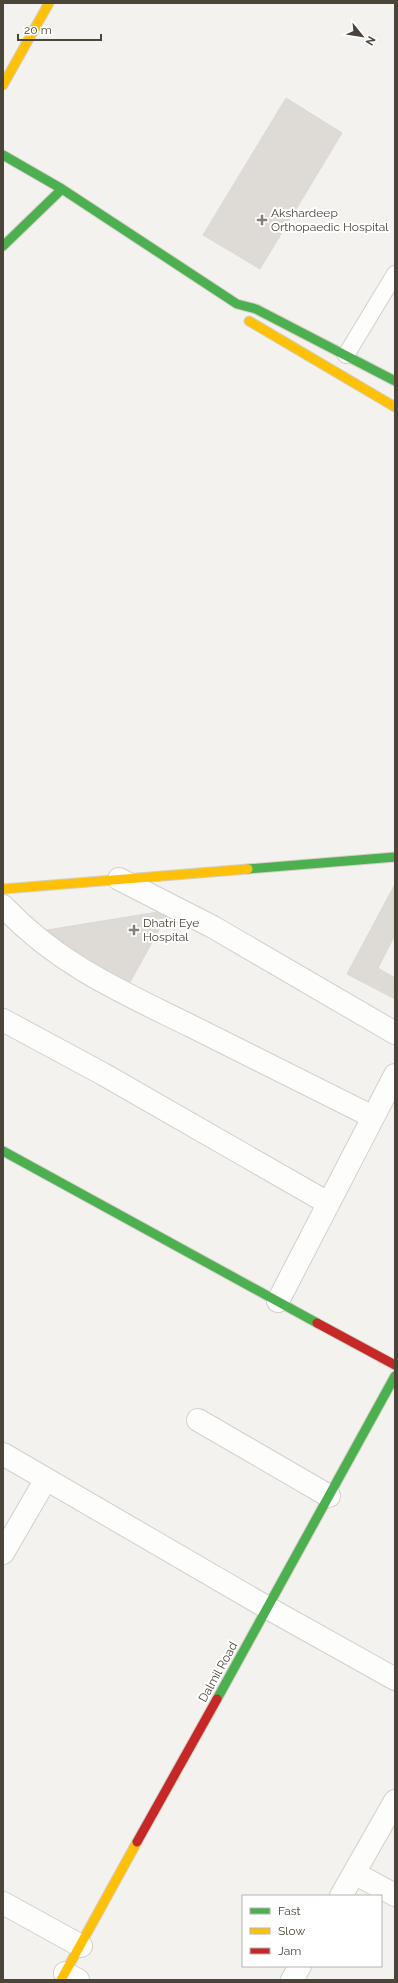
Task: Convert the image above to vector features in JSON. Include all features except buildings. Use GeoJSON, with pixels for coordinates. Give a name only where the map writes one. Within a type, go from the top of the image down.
{"type":"FeatureCollection","features":[{"type":"Feature","properties":{"kind":"main road"},"geometry":{"type":"LineString","coordinates":[[3,85],[49,3]]}},
{"type":"Feature","properties":{"kind":"main road"},"geometry":{"type":"LineString","coordinates":[[3,154],[62,189],[237,304],[256,309],[395,380]]}},
{"type":"Feature","properties":{"kind":"main road"},"geometry":{"type":"LineString","coordinates":[[3,246],[62,189]]}},
{"type":"Feature","properties":{"kind":"main road"},"geometry":{"type":"LineString","coordinates":[[237,304],[240,313],[247,320],[394,403]]}},
{"type":"Feature","properties":{"kind":"main road"},"geometry":{"type":"LineString","coordinates":[[3,888],[395,857]]}},
{"type":"Feature","properties":{"kind":"main road"},"geometry":{"type":"LineString","coordinates":[[3,1151],[395,1365]]}},
{"type":"Feature","properties":{"kind":"main road","name":"Dalmil Road"},"geometry":{"type":"LineString","coordinates":[[68,1978],[81,1946],[395,1376]]}},
{"type":"Feature","properties":{"kind":"street"},"geometry":{"type":"LineString","coordinates":[[119,879],[213,927],[395,1033]]}},
{"type":"Feature","properties":{"kind":"street"},"geometry":{"type":"LineString","coordinates":[[3,906],[22,927],[44,945],[89,975],[373,1117]]}},
{"type":"Feature","properties":{"kind":"street"},"geometry":{"type":"LineString","coordinates":[[3,1020],[103,1074],[328,1203]]}},
{"type":"Feature","properties":{"kind":"street"},"geometry":{"type":"LineString","coordinates":[[278,1301],[395,1075]]}},
{"type":"Feature","properties":{"kind":"street"},"geometry":{"type":"LineString","coordinates":[[198,1420],[329,1496]]}},
{"type":"Feature","properties":{"kind":"street"},"geometry":{"type":"LineString","coordinates":[[3,1454],[268,1608],[395,1679]]}},
{"type":"Feature","properties":{"kind":"street"},"geometry":{"type":"LineString","coordinates":[[3,1553],[46,1479]]}},
{"type":"Feature","properties":{"kind":"street"},"geometry":{"type":"LineString","coordinates":[[342,1895],[395,1801]]}},
{"type":"Feature","properties":{"kind":"street"},"geometry":{"type":"LineString","coordinates":[[354,1873],[395,1895]]}},
{"type":"Feature","properties":{"kind":"street"},"geometry":{"type":"LineString","coordinates":[[3,1903],[81,1946]]}},
{"type":"Feature","properties":{"kind":"street"},"geometry":{"type":"LineString","coordinates":[[292,1980],[299,1967]]}},
{"type":"Feature","properties":{"kind":"lane"},"geometry":{"type":"LineString","coordinates":[[346,355],[395,274]]}},
{"type":"Feature","properties":{"kind":"traffic: fast"},"geometry":{"type":"LineString","coordinates":[[3,155],[62,189],[237,304],[256,309],[395,381]]}},
{"type":"Feature","properties":{"kind":"traffic: fast"},"geometry":{"type":"LineString","coordinates":[[3,246],[62,189]]}},
{"type":"Feature","properties":{"kind":"traffic: fast"},"geometry":{"type":"LineString","coordinates":[[248,869],[395,857]]}},
{"type":"Feature","properties":{"kind":"traffic: fast"},"geometry":{"type":"LineString","coordinates":[[3,1151],[317,1323]]}},
{"type":"Feature","properties":{"kind":"traffic: fast"},"geometry":{"type":"LineString","coordinates":[[217,1699],[395,1376]]}},
{"type":"Feature","properties":{"kind":"traffic: slow"},"geometry":{"type":"LineString","coordinates":[[3,85],[49,3]]}},
{"type":"Feature","properties":{"kind":"traffic: slow"},"geometry":{"type":"LineString","coordinates":[[249,321],[395,407]]}},
{"type":"Feature","properties":{"kind":"traffic: slow"},"geometry":{"type":"LineString","coordinates":[[3,889],[248,869]]}},
{"type":"Feature","properties":{"kind":"traffic: slow"},"geometry":{"type":"LineString","coordinates":[[61,1980],[137,1842]]}},
{"type":"Feature","properties":{"kind":"traffic: jam"},"geometry":{"type":"LineString","coordinates":[[317,1323],[395,1365]]}},
{"type":"Feature","properties":{"kind":"traffic: jam"},"geometry":{"type":"LineString","coordinates":[[137,1842],[217,1699]]}},
{"type":"Feature","properties":{"kind":"place","name":"Akshardeep Orthopaedic Hospital"},"geometry":{"type":"Point","coordinates":[262,220]}},
{"type":"Feature","properties":{"kind":"place","name":"Dhatri Eye Hospital"},"geometry":{"type":"Point","coordinates":[134,930]}}]}
